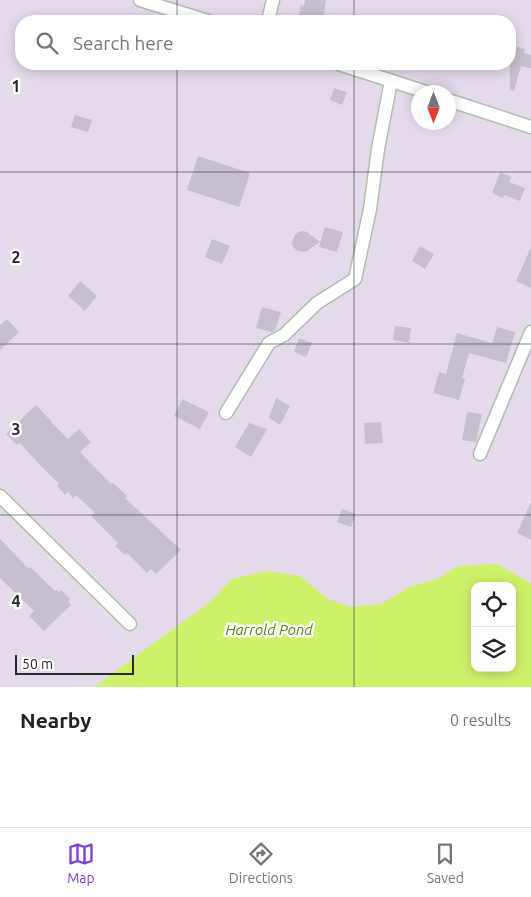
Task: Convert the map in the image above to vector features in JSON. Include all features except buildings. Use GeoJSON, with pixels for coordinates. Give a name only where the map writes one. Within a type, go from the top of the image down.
{"type":"FeatureCollection","features":[{"type":"Feature","properties":{"kind":"street"},"geometry":{"type":"LineString","coordinates":[[140,0],[189,15]]}},
{"type":"Feature","properties":{"kind":"street"},"geometry":{"type":"LineString","coordinates":[[269,15],[273,0]]}},
{"type":"Feature","properties":{"kind":"street"},"geometry":{"type":"LineString","coordinates":[[357,70],[411,87]]}},
{"type":"Feature","properties":{"kind":"street"},"geometry":{"type":"LineString","coordinates":[[226,413],[269,343],[284,336],[317,303],[355,279],[370,209],[378,149],[391,81]]}},
{"type":"Feature","properties":{"kind":"street"},"geometry":{"type":"LineString","coordinates":[[456,103],[531,127]]}},
{"type":"Feature","properties":{"kind":"street"},"geometry":{"type":"LineString","coordinates":[[480,454],[531,332]]}},
{"type":"Feature","properties":{"kind":"street"},"geometry":{"type":"LineString","coordinates":[[0,496],[130,624]]}},
{"type":"Feature","properties":{"kind":"water","name":"Harrold Pond"},"geometry":{"type":"Polygon","coordinates":[[[497,564],[531,583],[531,687],[94,687],[210,602],[232,579],[267,571],[300,576],[328,599],[351,607],[381,604],[409,587],[437,579],[459,566],[497,564]]]}}]}
